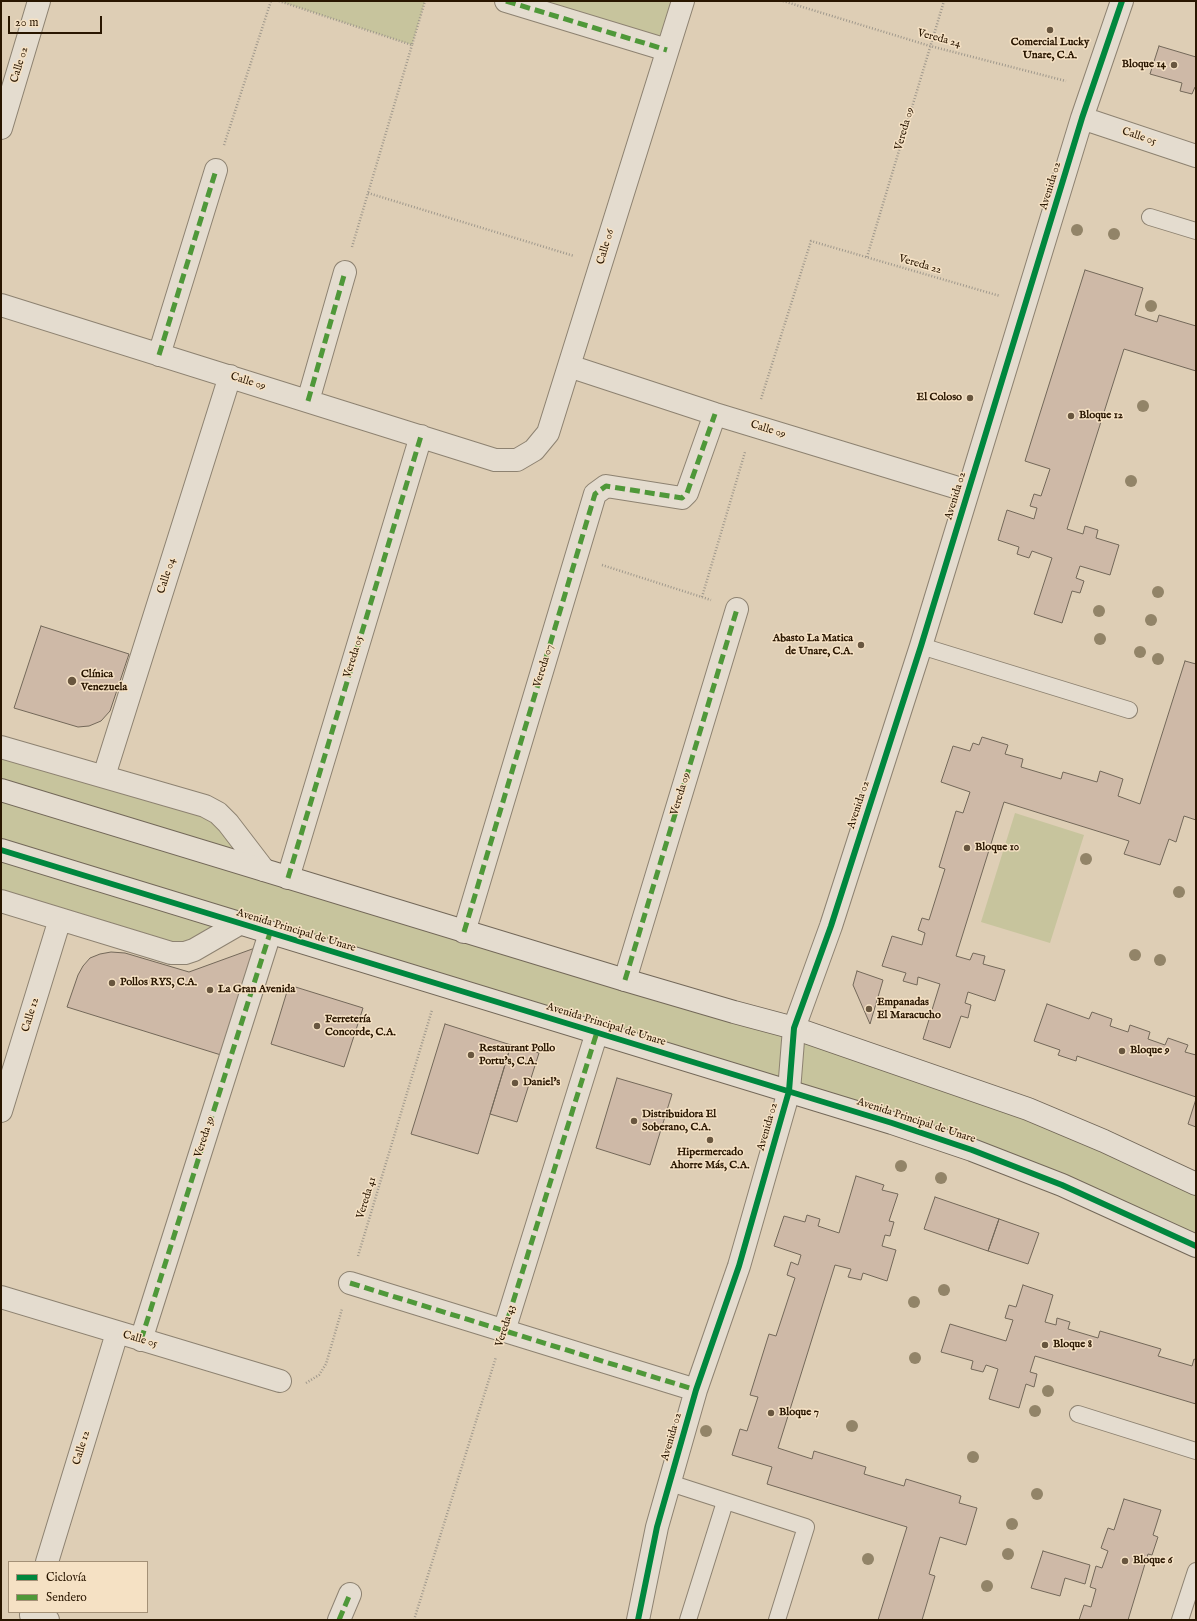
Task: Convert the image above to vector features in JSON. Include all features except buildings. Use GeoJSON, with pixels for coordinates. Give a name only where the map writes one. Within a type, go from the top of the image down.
{"type":"FeatureCollection","features":[{"type":"Feature","properties":{"kind":"street","name":"Calle 02"},"geometry":{"type":"LineString","coordinates":[[1,128],[39,1]]}},
{"type":"Feature","properties":{"kind":"street"},"geometry":{"type":"LineString","coordinates":[[506,1],[667,50]]}},
{"type":"Feature","properties":{"kind":"street","name":"Calle 06"},"geometry":{"type":"LineString","coordinates":[[495,460],[517,460],[534,450],[548,433],[683,1]]}},
{"type":"Feature","properties":{"kind":"street","name":"Avenida 02"},"geometry":{"type":"LineString","coordinates":[[638,1620],[656,1527],[696,1390],[739,1266],[789,1091],[794,1028],[830,926],[921,646],[1082,118],[1122,1]]}},
{"type":"Feature","properties":{"kind":"street","name":"Calle 05"},"geometry":{"type":"LineString","coordinates":[[1082,118],[1196,156]]}},
{"type":"Feature","properties":{"kind":"street"},"geometry":{"type":"LineString","coordinates":[[159,355],[216,170]]}},
{"type":"Feature","properties":{"kind":"street"},"geometry":{"type":"LineString","coordinates":[[308,401],[345,272]]}},
{"type":"Feature","properties":{"kind":"street","name":"Calle 09"},"geometry":{"type":"LineString","coordinates":[[1,305],[495,460]]}},
{"type":"Feature","properties":{"kind":"street","name":"Calle 09"},"geometry":{"type":"LineString","coordinates":[[569,366],[715,414],[968,491]]}},
{"type":"Feature","properties":{"kind":"street","name":"Calle 04"},"geometry":{"type":"LineString","coordinates":[[104,776],[230,376]]}},
{"type":"Feature","properties":{"kind":"street","name":"Vereda 07"},"geometry":{"type":"LineString","coordinates":[[464,932],[595,494],[606,486],[682,498],[687,493],[715,414]]}},
{"type":"Feature","properties":{"kind":"street","name":"Vereda 05"},"geometry":{"type":"LineString","coordinates":[[288,878],[421,436]]}},
{"type":"Feature","properties":{"kind":"street","name":"Vereda 09"},"geometry":{"type":"LineString","coordinates":[[626,980],[737,609]]}},
{"type":"Feature","properties":{"kind":"street"},"geometry":{"type":"LineString","coordinates":[[1,747],[104,776],[212,809],[228,823],[264,870]]}},
{"type":"Feature","properties":{"kind":"street"},"geometry":{"type":"LineString","coordinates":[[1,790],[464,932],[734,1012],[794,1028],[1028,1109],[1104,1141],[1196,1184]]}},
{"type":"Feature","properties":{"kind":"street","name":"Avenida Principal de Unare"},"geometry":{"type":"LineString","coordinates":[[1,850],[892,1123],[972,1150],[1062,1185],[1196,1246]]}},
{"type":"Feature","properties":{"kind":"street","name":"Avenida Principal de Unare"},"geometry":{"type":"LineString","coordinates":[[1,901],[171,953],[185,953],[194,950],[239,924]]}},
{"type":"Feature","properties":{"kind":"street","name":"Calle 12"},"geometry":{"type":"LineString","coordinates":[[1,1110],[60,919]]}},
{"type":"Feature","properties":{"kind":"street","name":"Vereda 39"},"geometry":{"type":"LineString","coordinates":[[141,1340],[270,933]]}},
{"type":"Feature","properties":{"kind":"street","name":"Vereda 43"},"geometry":{"type":"LineString","coordinates":[[504,1331],[597,1032]]}},
{"type":"Feature","properties":{"kind":"street"},"geometry":{"type":"LineString","coordinates":[[350,1283],[696,1390]]}},
{"type":"Feature","properties":{"kind":"street","name":"Calle 05"},"geometry":{"type":"LineString","coordinates":[[1,1297],[280,1381]]}},
{"type":"Feature","properties":{"kind":"street","name":"Calle 12"},"geometry":{"type":"LineString","coordinates":[[47,1561],[117,1333]]}},
{"type":"Feature","properties":{"kind":"street"},"geometry":{"type":"LineString","coordinates":[[339,1620],[350,1594]]}},
{"type":"Feature","properties":{"kind":"lane"},"geometry":{"type":"LineString","coordinates":[[1150,217],[1196,231]]}},
{"type":"Feature","properties":{"kind":"lane"},"geometry":{"type":"LineString","coordinates":[[921,646],[1129,710]]}},
{"type":"Feature","properties":{"kind":"lane"},"geometry":{"type":"LineString","coordinates":[[1078,1414],[1196,1451]]}},
{"type":"Feature","properties":{"kind":"lane"},"geometry":{"type":"LineString","coordinates":[[670,1483],[806,1527],[777,1620]]}},
{"type":"Feature","properties":{"kind":"lane"},"geometry":{"type":"LineString","coordinates":[[688,1620],[725,1502]]}},
{"type":"Feature","properties":{"kind":"lane"},"geometry":{"type":"LineString","coordinates":[[1180,1620],[1196,1571]]}},
{"type":"Feature","properties":{"kind":"path"},"geometry":{"type":"LineString","coordinates":[[216,170],[271,1]]}},
{"type":"Feature","properties":{"kind":"path"},"geometry":{"type":"LineString","coordinates":[[279,1],[412,44]]}},
{"type":"Feature","properties":{"kind":"path"},"geometry":{"type":"LineString","coordinates":[[345,272],[425,1]]}},
{"type":"Feature","properties":{"kind":"path"},"geometry":{"type":"LineString","coordinates":[[368,193],[601,264]]}},
{"type":"Feature","properties":{"kind":"path"},"geometry":{"type":"LineString","coordinates":[[576,557],[737,609]]}},
{"type":"Feature","properties":{"kind":"shaded area"},"geometry":{"type":"Polygon","coordinates":[[[279,1],[425,1],[412,45],[279,1]]]}},
{"type":"Feature","properties":{"kind":"shaded area"},"geometry":{"type":"Polygon","coordinates":[[[506,1],[683,1],[667,50],[506,1]]]}},
{"type":"Feature","properties":{"kind":"shaded area"},"geometry":{"type":"Polygon","coordinates":[[[1,747],[205,806],[264,870],[794,1028],[1196,1184],[1196,1246],[1062,1185],[239,924],[194,950],[1,901],[1,747]]]}},
{"type":"Feature","properties":{"kind":"shaded area"},"geometry":{"type":"Polygon","coordinates":[[[1015,813],[1084,835],[1050,943],[981,922],[1015,813]]]}},
{"type":"Feature","properties":{"kind":"marked path"},"geometry":{"type":"LineString","coordinates":[[506,1],[667,50]]}},
{"type":"Feature","properties":{"kind":"marked path"},"geometry":{"type":"LineString","coordinates":[[159,355],[216,170]]}},
{"type":"Feature","properties":{"kind":"marked path"},"geometry":{"type":"LineString","coordinates":[[308,401],[345,272]]}},
{"type":"Feature","properties":{"kind":"marked path"},"geometry":{"type":"LineString","coordinates":[[464,932],[595,494],[606,486],[682,498],[687,493],[715,414]]}},
{"type":"Feature","properties":{"kind":"marked path"},"geometry":{"type":"LineString","coordinates":[[288,878],[421,436]]}},
{"type":"Feature","properties":{"kind":"marked path"},"geometry":{"type":"LineString","coordinates":[[625,980],[737,609]]}},
{"type":"Feature","properties":{"kind":"marked path"},"geometry":{"type":"LineString","coordinates":[[141,1340],[270,933]]}},
{"type":"Feature","properties":{"kind":"marked path"},"geometry":{"type":"LineString","coordinates":[[504,1331],[597,1032]]}},
{"type":"Feature","properties":{"kind":"marked path"},"geometry":{"type":"LineString","coordinates":[[350,1283],[696,1390]]}},
{"type":"Feature","properties":{"kind":"marked path"},"geometry":{"type":"LineString","coordinates":[[339,1620],[350,1594]]}},
{"type":"Feature","properties":{"kind":"cycle path"},"geometry":{"type":"LineString","coordinates":[[638,1620],[657,1527],[696,1390],[739,1266],[789,1091],[794,1028],[831,926],[921,646],[1082,118],[1122,1]]}},
{"type":"Feature","properties":{"kind":"cycle path"},"geometry":{"type":"LineString","coordinates":[[1,850],[892,1123],[972,1150],[1062,1185],[1196,1246]]}},
{"type":"Feature","properties":{"kind":"place","name":"Comercial Lucky Unare, C.A."},"geometry":{"type":"Point","coordinates":[1050,30]}},
{"type":"Feature","properties":{"kind":"place","name":"Bloque 14"},"geometry":{"type":"Point","coordinates":[1174,65]}},
{"type":"Feature","properties":{"kind":"place","name":"El Coloso"},"geometry":{"type":"Point","coordinates":[970,398]}},
{"type":"Feature","properties":{"kind":"place","name":"Bloque 12"},"geometry":{"type":"Point","coordinates":[1071,416]}},
{"type":"Feature","properties":{"kind":"place","name":"Abasto La Matica de Unare, C.A."},"geometry":{"type":"Point","coordinates":[861,645]}},
{"type":"Feature","properties":{"kind":"place","name":"Clínica Venezuela"},"geometry":{"type":"Point","coordinates":[72,681]}},
{"type":"Feature","properties":{"kind":"place","name":"Bloque 10"},"geometry":{"type":"Point","coordinates":[967,848]}},
{"type":"Feature","properties":{"kind":"place","name":"Pollos RYS, C.A."},"geometry":{"type":"Point","coordinates":[112,983]}},
{"type":"Feature","properties":{"kind":"place","name":"La Gran Avenida"},"geometry":{"type":"Point","coordinates":[210,990]}},
{"type":"Feature","properties":{"kind":"place","name":"Empanadas El Maracucho"},"geometry":{"type":"Point","coordinates":[869,1009]}},
{"type":"Feature","properties":{"kind":"place","name":"Ferretería Concorde, C.A."},"geometry":{"type":"Point","coordinates":[317,1026]}},
{"type":"Feature","properties":{"kind":"place","name":"Bloque 9"},"geometry":{"type":"Point","coordinates":[1122,1051]}},
{"type":"Feature","properties":{"kind":"place","name":"Restaurant Pollo Portu's, C.A."},"geometry":{"type":"Point","coordinates":[471,1055]}},
{"type":"Feature","properties":{"kind":"place","name":"Daniel's"},"geometry":{"type":"Point","coordinates":[515,1083]}},
{"type":"Feature","properties":{"kind":"place","name":"Distribuidora El Soberano, C.A."},"geometry":{"type":"Point","coordinates":[634,1121]}},
{"type":"Feature","properties":{"kind":"place","name":"Hipermercado Ahorre Más, C.A."},"geometry":{"type":"Point","coordinates":[710,1140]}},
{"type":"Feature","properties":{"kind":"place","name":"Bloque 8"},"geometry":{"type":"Point","coordinates":[1045,1345]}},
{"type":"Feature","properties":{"kind":"place","name":"Bloque 7"},"geometry":{"type":"Point","coordinates":[771,1413]}},
{"type":"Feature","properties":{"kind":"place","name":"Bloque 6"},"geometry":{"type":"Point","coordinates":[1125,1561]}}]}
